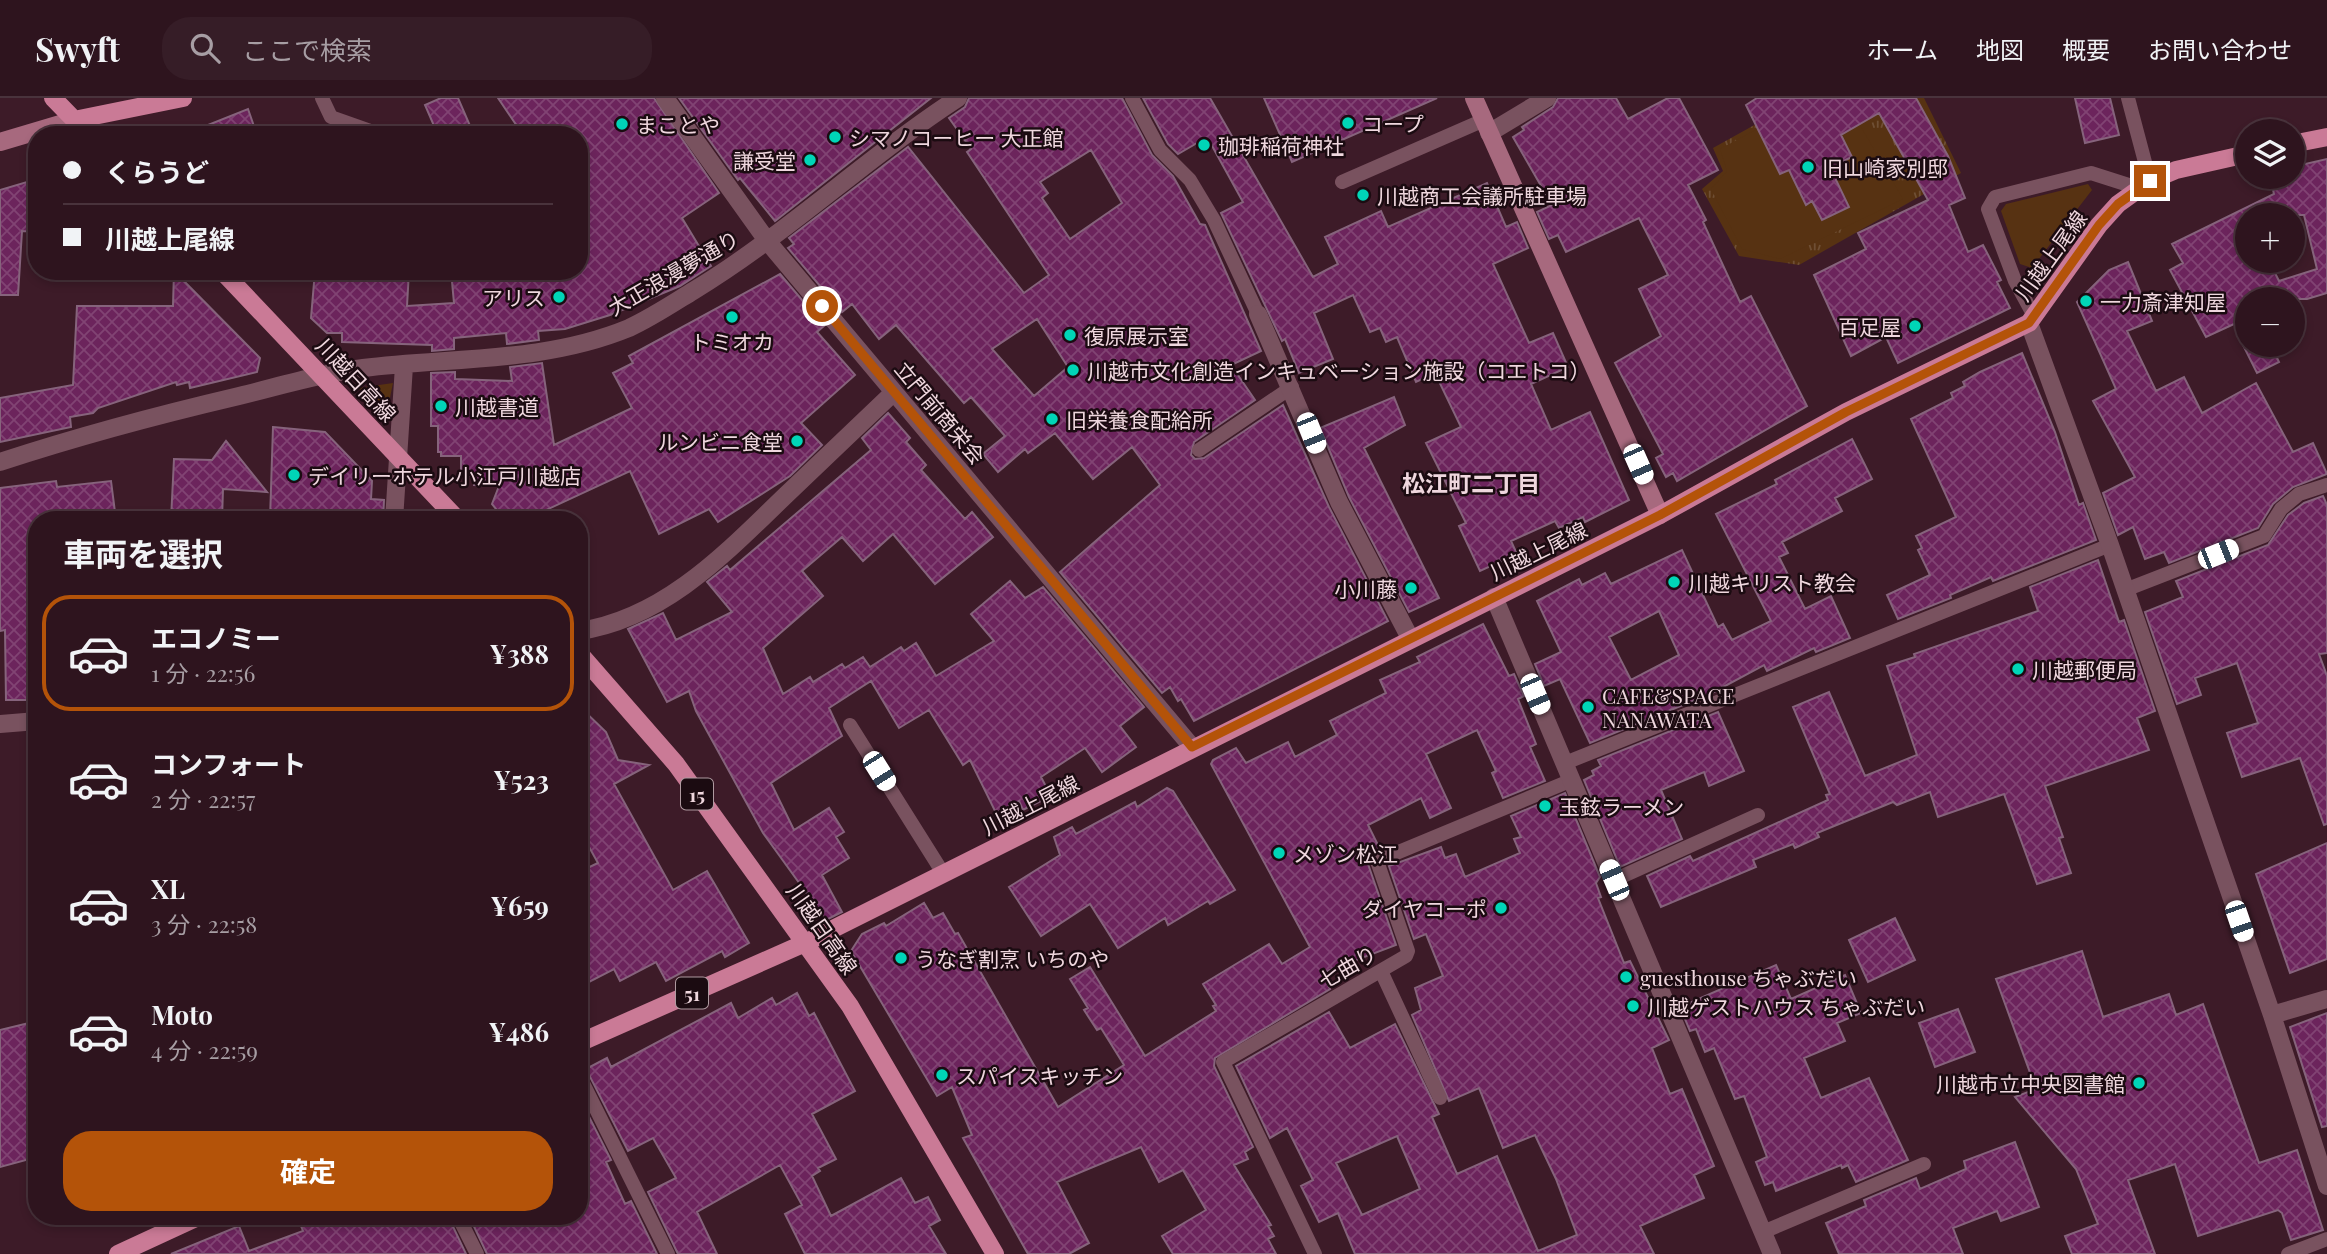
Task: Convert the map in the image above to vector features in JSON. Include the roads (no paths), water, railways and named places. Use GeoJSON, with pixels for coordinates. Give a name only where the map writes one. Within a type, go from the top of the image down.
{"type":"FeatureCollection","features":[{"type":"Feature","properties":{"kind":"main road"},"geometry":{"type":"LineString","coordinates":[[53,98],[80,126]]}},
{"type":"Feature","properties":{"kind":"main road"},"geometry":{"type":"LineString","coordinates":[[74,120],[183,98]]}},
{"type":"Feature","properties":{"kind":"main road"},"geometry":{"type":"LineString","coordinates":[[2305,141],[2327,137]]}},
{"type":"Feature","properties":{"kind":"main road","name":"川越上尾線"},"geometry":{"type":"LineString","coordinates":[[805,943],[1660,515],[1846,412],[2031,319],[2099,225],[2144,184],[2176,170],[2235,157]]}},
{"type":"Feature","properties":{"kind":"main road","name":"川越日高線"},"geometry":{"type":"LineString","coordinates":[[231,280],[450,511]]}},
{"type":"Feature","properties":{"kind":"main road","name":"川越日高線"},"geometry":{"type":"LineString","coordinates":[[588,663],[676,764],[805,943],[884,1061],[995,1254]]}},
{"type":"Feature","properties":{"kind":"main road","name":"51"},"geometry":{"type":"LineString","coordinates":[[588,1039],[805,943]]}},
{"type":"Feature","properties":{"kind":"main road"},"geometry":{"type":"LineString","coordinates":[[118,1254],[181,1225]]}},
{"type":"Feature","properties":{"kind":"street","name":"立門前商栄会"},"geometry":{"type":"LineString","coordinates":[[665,98],[768,243],[1192,747]]}},
{"type":"Feature","properties":{"kind":"street","name":"大正浪漫夢通り"},"geometry":{"type":"LineString","coordinates":[[0,462],[101,429],[323,375],[363,368],[503,357],[591,342],[658,312],[768,243],[926,119],[958,98]]}},
{"type":"Feature","properties":{"kind":"street"},"geometry":{"type":"LineString","coordinates":[[1474,98],[1660,515]]}},
{"type":"Feature","properties":{"kind":"street"},"geometry":{"type":"LineString","coordinates":[[1487,126],[1547,98]]}},
{"type":"Feature","properties":{"kind":"street"},"geometry":{"type":"LineString","coordinates":[[54,126],[74,120]]}},
{"type":"Feature","properties":{"kind":"street"},"geometry":{"type":"LineString","coordinates":[[0,142],[28,134]]}},
{"type":"Feature","properties":{"kind":"street"},"geometry":{"type":"LineString","coordinates":[[1258,314],[1292,387],[1339,502],[1410,638]]}},
{"type":"Feature","properties":{"kind":"street"},"geometry":{"type":"LineString","coordinates":[[2031,319],[2272,1015],[2327,1186]]}},
{"type":"Feature","properties":{"kind":"street"},"geometry":{"type":"LineString","coordinates":[[394,511],[404,366]]}},
{"type":"Feature","properties":{"kind":"street"},"geometry":{"type":"LineString","coordinates":[[588,629],[607,626],[649,608],[715,563],[894,392]]}},
{"type":"Feature","properties":{"kind":"street"},"geometry":{"type":"LineString","coordinates":[[1494,597],[1772,1254]]}},
{"type":"Feature","properties":{"kind":"street"},"geometry":{"type":"LineString","coordinates":[[0,724],[28,722]]}},
{"type":"Feature","properties":{"kind":"street"},"geometry":{"type":"LineString","coordinates":[[2272,1015],[2327,999]]}},
{"type":"Feature","properties":{"kind":"lane"},"geometry":{"type":"LineString","coordinates":[[322,98],[331,117],[356,126]]}},
{"type":"Feature","properties":{"kind":"lane"},"geometry":{"type":"LineString","coordinates":[[1132,98],[1160,150],[1190,180],[1214,220],[1258,314]]}},
{"type":"Feature","properties":{"kind":"lane"},"geometry":{"type":"LineString","coordinates":[[2031,319],[1988,209],[1995,197],[2091,173],[2144,184],[2128,98]]}},
{"type":"Feature","properties":{"kind":"lane"},"geometry":{"type":"LineString","coordinates":[[1342,182],[1487,126]]}},
{"type":"Feature","properties":{"kind":"lane"},"geometry":{"type":"LineString","coordinates":[[1199,450],[1292,387]]}},
{"type":"Feature","properties":{"kind":"lane"},"geometry":{"type":"LineString","coordinates":[[2125,590],[2264,536],[2281,509],[2299,494],[2327,485]]}},
{"type":"Feature","properties":{"kind":"lane"},"geometry":{"type":"LineString","coordinates":[[1569,772],[2110,545]]}},
{"type":"Feature","properties":{"kind":"lane"},"geometry":{"type":"LineString","coordinates":[[850,725],[943,873]]}},
{"type":"Feature","properties":{"kind":"lane","name":"七曲り"},"geometry":{"type":"LineString","coordinates":[[1315,1254],[1223,1062],[1406,956],[1408,951],[1377,861],[1569,772]]}},
{"type":"Feature","properties":{"kind":"lane"},"geometry":{"type":"LineString","coordinates":[[1614,880],[1758,815]]}},
{"type":"Feature","properties":{"kind":"lane"},"geometry":{"type":"LineString","coordinates":[[1381,971],[1440,1098]]}},
{"type":"Feature","properties":{"kind":"lane"},"geometry":{"type":"LineString","coordinates":[[588,1093],[668,1254]]}},
{"type":"Feature","properties":{"kind":"lane"},"geometry":{"type":"LineString","coordinates":[[1763,1232],[1924,1164]]}},
{"type":"Feature","properties":{"kind":"lane"},"geometry":{"type":"LineString","coordinates":[[462,1225],[477,1254]]}},
{"type":"Feature","properties":{"kind":"lane"},"geometry":{"type":"LineString","coordinates":[[2288,1254],[2327,1239]]}},
{"type":"Feature","properties":{"kind":"place","name":"コープ"},"geometry":{"type":"Point","coordinates":[1348,123]}},
{"type":"Feature","properties":{"kind":"place","name":"まことや"},"geometry":{"type":"Point","coordinates":[622,124]}},
{"type":"Feature","properties":{"kind":"place","name":"シマノコーヒー 大正館"},"geometry":{"type":"Point","coordinates":[835,137]}},
{"type":"Feature","properties":{"kind":"place","name":"珈琲稲荷神社"},"geometry":{"type":"Point","coordinates":[1204,145]}},
{"type":"Feature","properties":{"kind":"place","name":"謙受堂"},"geometry":{"type":"Point","coordinates":[810,160]}},
{"type":"Feature","properties":{"kind":"place","name":"旧山崎家別邸"},"geometry":{"type":"Point","coordinates":[1808,167]}},
{"type":"Feature","properties":{"kind":"place","name":"川越商工会議所駐車場"},"geometry":{"type":"Point","coordinates":[1363,195]}},
{"type":"Feature","properties":{"kind":"place","name":"アリス"},"geometry":{"type":"Point","coordinates":[559,297]}},
{"type":"Feature","properties":{"kind":"place","name":"一力斎津知屋"},"geometry":{"type":"Point","coordinates":[2086,301]}},
{"type":"Feature","properties":{"kind":"place","name":"トミオカ"},"geometry":{"type":"Point","coordinates":[732,317]}},
{"type":"Feature","properties":{"kind":"place","name":"百足屋"},"geometry":{"type":"Point","coordinates":[1915,326]}},
{"type":"Feature","properties":{"kind":"place","name":"復原展示室"},"geometry":{"type":"Point","coordinates":[1070,335]}},
{"type":"Feature","properties":{"kind":"place","name":"川越市文化創造インキュベーション施設（コエトコ）"},"geometry":{"type":"Point","coordinates":[1073,370]}},
{"type":"Feature","properties":{"kind":"place","name":"川越書道"},"geometry":{"type":"Point","coordinates":[441,406]}},
{"type":"Feature","properties":{"kind":"place","name":"旧栄養食配給所"},"geometry":{"type":"Point","coordinates":[1052,419]}},
{"type":"Feature","properties":{"kind":"place","name":"ルンビニ食堂"},"geometry":{"type":"Point","coordinates":[797,441]}},
{"type":"Feature","properties":{"kind":"place","name":"デイリーホテル小江戸川越店"},"geometry":{"type":"Point","coordinates":[294,475]}},
{"type":"Feature","properties":{"kind":"place","name":"川越キリスト教会"},"geometry":{"type":"Point","coordinates":[1674,582]}},
{"type":"Feature","properties":{"kind":"place","name":"小川藤"},"geometry":{"type":"Point","coordinates":[1411,588]}},
{"type":"Feature","properties":{"kind":"place","name":"川越郵便局"},"geometry":{"type":"Point","coordinates":[2018,669]}},
{"type":"Feature","properties":{"kind":"place","name":"CAFE&SPACE NANAWATA"},"geometry":{"type":"Point","coordinates":[1588,707]}},
{"type":"Feature","properties":{"kind":"place","name":"玉鉉ラーメン"},"geometry":{"type":"Point","coordinates":[1545,806]}},
{"type":"Feature","properties":{"kind":"place","name":"メゾン松江"},"geometry":{"type":"Point","coordinates":[1279,853]}},
{"type":"Feature","properties":{"kind":"place","name":"ダイヤコーポ"},"geometry":{"type":"Point","coordinates":[1501,908]}},
{"type":"Feature","properties":{"kind":"place","name":"うなぎ割烹 いちのや"},"geometry":{"type":"Point","coordinates":[901,958]}},
{"type":"Feature","properties":{"kind":"place","name":"guesthouse ちゃぶだい"},"geometry":{"type":"Point","coordinates":[1626,977]}},
{"type":"Feature","properties":{"kind":"place","name":"川越ゲストハウス ちゃぶだい"},"geometry":{"type":"Point","coordinates":[1633,1006]}},
{"type":"Feature","properties":{"kind":"place","name":"スパイスキッチン"},"geometry":{"type":"Point","coordinates":[942,1075]}},
{"type":"Feature","properties":{"kind":"place","name":"川越市立中央図書館"},"geometry":{"type":"Point","coordinates":[2139,1083]}},
{"type":"Feature","properties":{"kind":"district","name":"松江町二丁目"},"geometry":{"type":"Point","coordinates":[1471,482]}}]}
